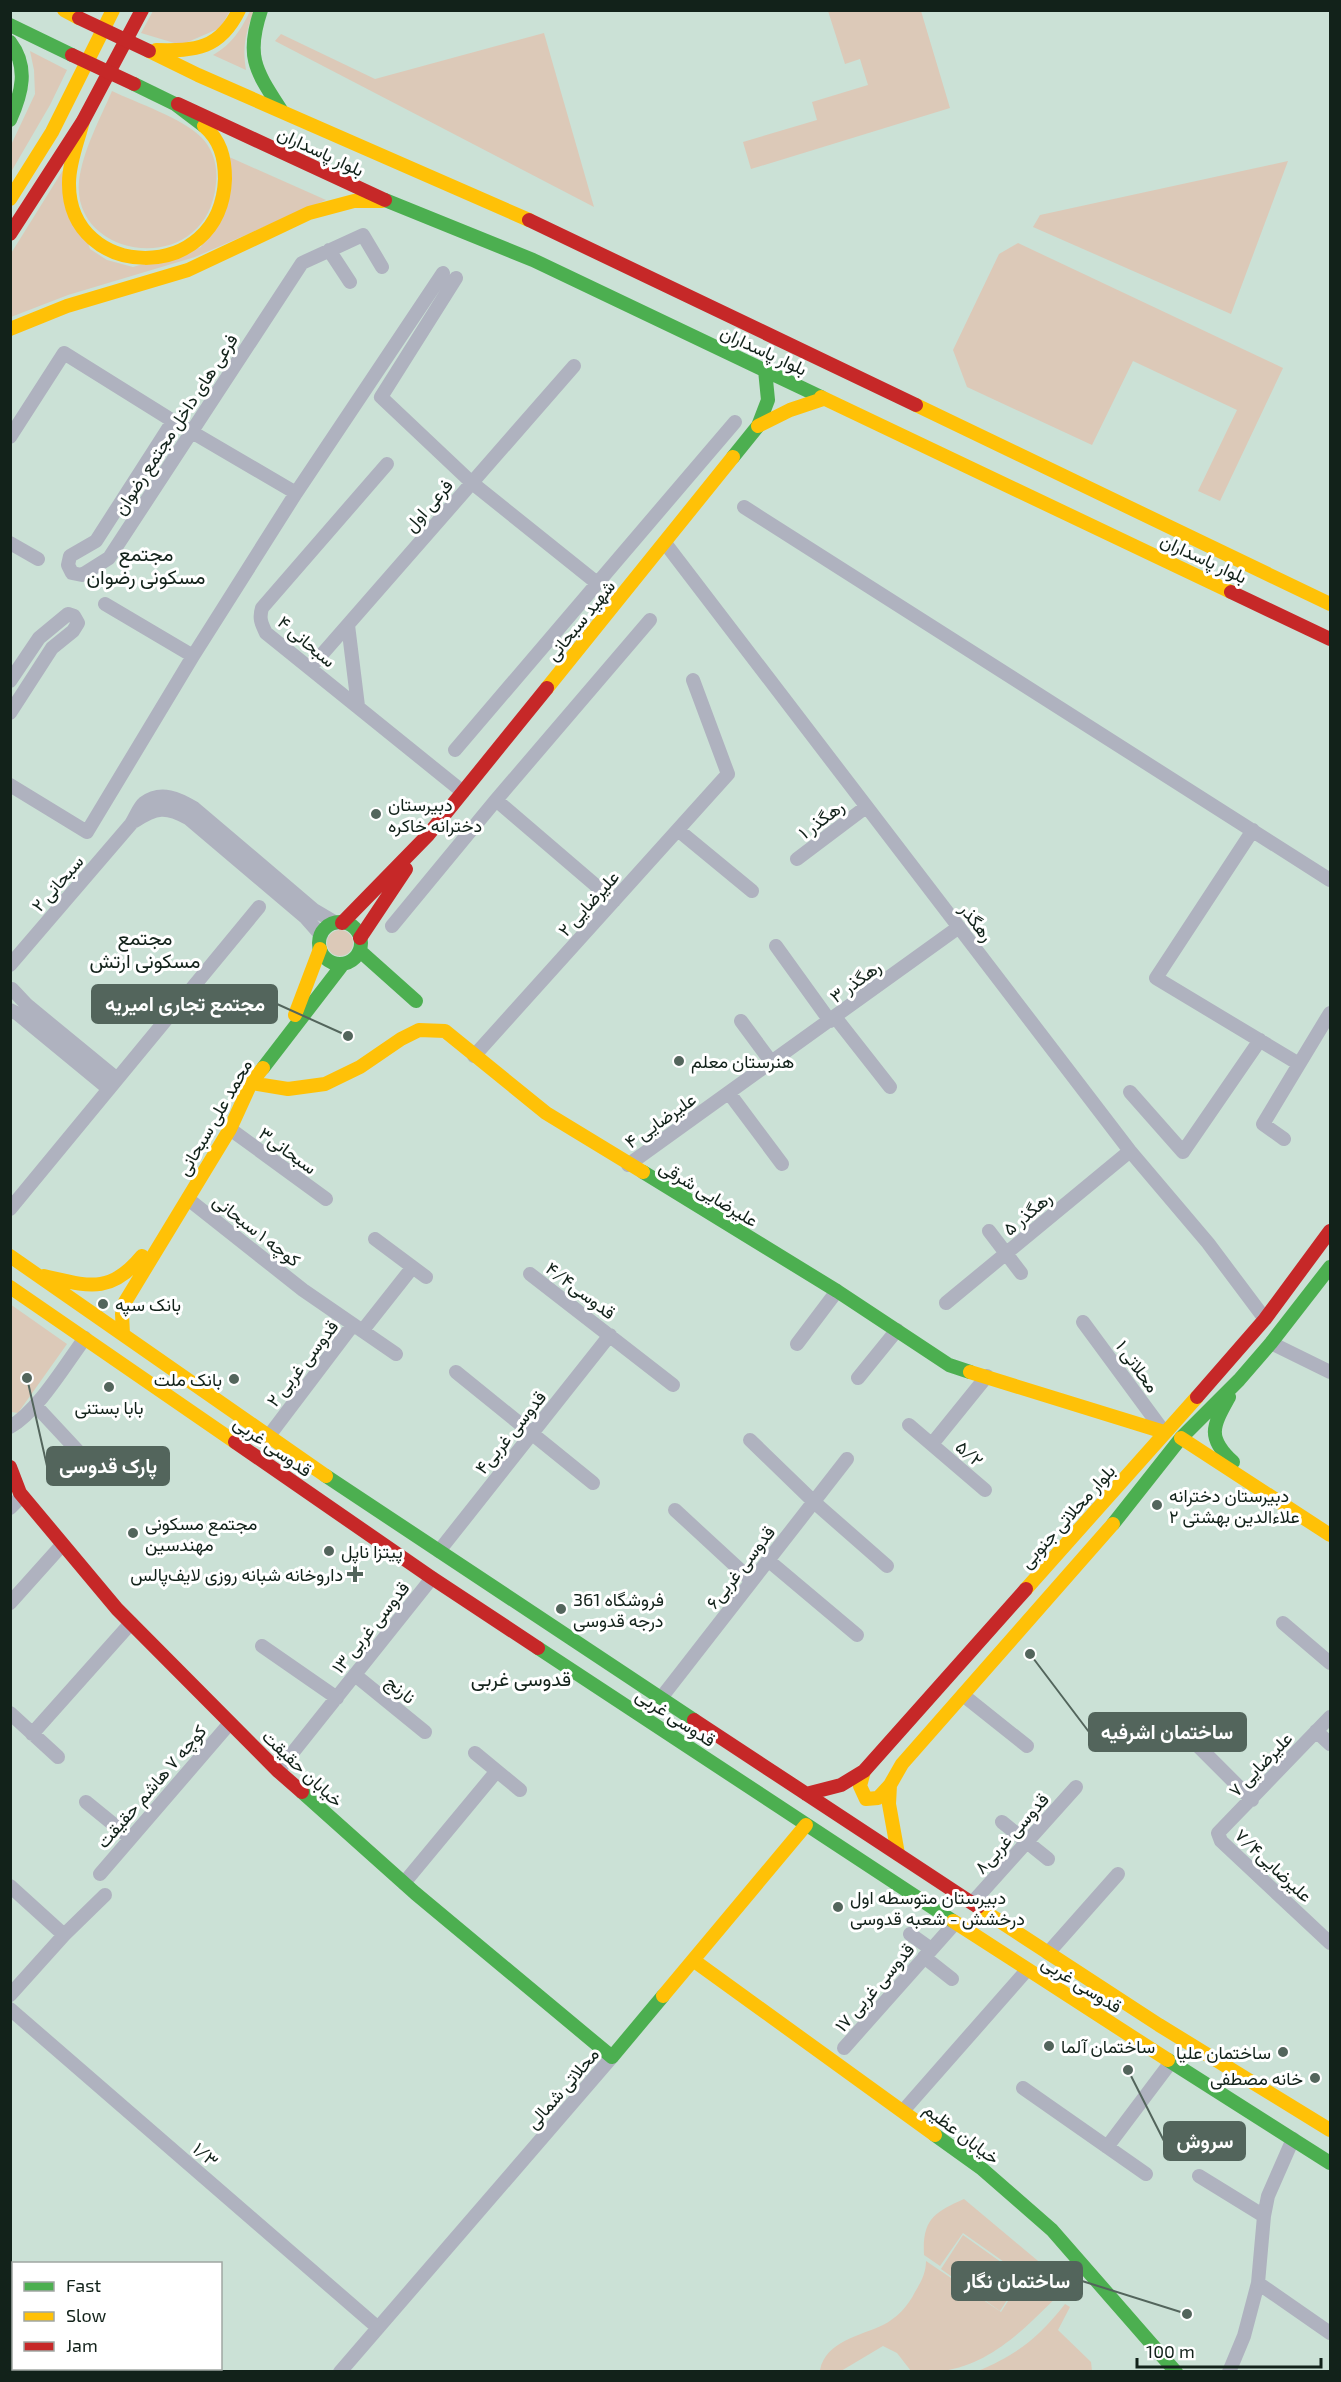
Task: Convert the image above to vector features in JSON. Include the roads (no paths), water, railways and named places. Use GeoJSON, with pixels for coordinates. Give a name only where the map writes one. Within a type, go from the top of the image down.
{"type":"FeatureCollection","features":[{"type":"Feature","properties":{"kind":"main road"},"geometry":{"type":"LineString","coordinates":[[64,10],[77,14]]}},
{"type":"Feature","properties":{"kind":"main road"},"geometry":{"type":"LineString","coordinates":[[10,200],[52,132],[112,10]]}},
{"type":"Feature","properties":{"kind":"main road"},"geometry":{"type":"LineString","coordinates":[[10,234],[83,121],[142,10]]}},
{"type":"Feature","properties":{"kind":"main road"},"geometry":{"type":"LineString","coordinates":[[149,51],[202,49],[221,38],[239,10]]}},
{"type":"Feature","properties":{"kind":"main road"},"geometry":{"type":"LineString","coordinates":[[261,10],[252,47],[252,57],[256,71],[281,110]]}},
{"type":"Feature","properties":{"kind":"main road","name":"بلوار پاسداران"},"geometry":{"type":"LineString","coordinates":[[77,14],[198,75],[281,110],[542,245],[1242,579],[1330,639]]}},
{"type":"Feature","properties":{"kind":"main road","name":"بلوار پاسداران"},"geometry":{"type":"LineString","coordinates":[[10,25],[72,56],[387,201],[542,245],[765,370],[823,399],[1242,579],[1330,604]]}},
{"type":"Feature","properties":{"kind":"main road"},"geometry":{"type":"LineString","coordinates":[[10,42],[18,50],[24,79],[17,107],[10,120]]}},
{"type":"Feature","properties":{"kind":"main road"},"geometry":{"type":"LineString","coordinates":[[83,121],[69,182],[71,198],[81,225],[92,239],[116,253],[149,260],[170,257],[196,242],[208,230],[224,201],[227,182],[219,143],[211,132],[178,104]]}},
{"type":"Feature","properties":{"kind":"main road"},"geometry":{"type":"LineString","coordinates":[[10,329],[67,306],[188,270],[309,213],[354,201],[387,201]]}},
{"type":"Feature","properties":{"kind":"main road"},"geometry":{"type":"LineString","coordinates":[[758,426],[768,400],[765,370]]}},
{"type":"Feature","properties":{"kind":"main road"},"geometry":{"type":"LineString","coordinates":[[758,426],[790,410],[823,399]]}},
{"type":"Feature","properties":{"kind":"main road","name":"شهید سبحانی"},"geometry":{"type":"LineString","coordinates":[[339,923],[428,835],[758,426]]}},
{"type":"Feature","properties":{"kind":"main road","name":"شهید سبحانی"},"geometry":{"type":"LineString","coordinates":[[360,944],[428,835]]}},
{"type":"Feature","properties":{"kind":"main road"},"geometry":{"type":"LineString","coordinates":[[360,944],[356,957],[343,964],[329,961],[320,949],[321,935],[325,929],[339,923],[353,927],[360,944],[416,1001]]}},
{"type":"Feature","properties":{"kind":"main road","name":"محمد علی سبحانی"},"geometry":{"type":"LineString","coordinates":[[288,1034],[320,949]]}},
{"type":"Feature","properties":{"kind":"main road","name":"محمد علی سبحانی"},"geometry":{"type":"LineString","coordinates":[[123,1334],[122,1314],[125,1302],[230,1130],[251,1083],[343,964]]}},
{"type":"Feature","properties":{"kind":"main road","name":"علیرضایی شرقی"},"geometry":{"type":"LineString","coordinates":[[251,1083],[288,1089],[325,1084],[360,1067],[401,1039],[419,1030],[445,1031],[546,1113],[837,1291],[949,1365],[1164,1432]]}},
{"type":"Feature","properties":{"kind":"main road","name":"محمد علی سبحانی"},"geometry":{"type":"LineString","coordinates":[[35,1274],[90,1286],[118,1281],[136,1265],[164,1224],[174,1220]]}},
{"type":"Feature","properties":{"kind":"main road","name":"بلوار محلاتی جنوبی"},"geometry":{"type":"LineString","coordinates":[[806,1794],[841,1785],[864,1771],[1164,1432],[1217,1376],[1265,1319],[1330,1231]]}},
{"type":"Feature","properties":{"kind":"main road","name":"قدوسی غربی"},"geometry":{"type":"LineString","coordinates":[[10,1256],[268,1437],[438,1551],[1159,2025],[1325,2126]]}},
{"type":"Feature","properties":{"kind":"main road"},"geometry":{"type":"LineString","coordinates":[[864,1771],[859,1784],[860,1792],[866,1799],[878,1798],[890,1785],[902,1764],[1134,1500],[1181,1438],[1239,1380],[1271,1343],[1330,1267]]}},
{"type":"Feature","properties":{"kind":"main road","name":"قدوسی غربی"},"geometry":{"type":"LineString","coordinates":[[10,1287],[432,1578],[1027,1970],[1330,2163]]}},
{"type":"Feature","properties":{"kind":"main road"},"geometry":{"type":"LineString","coordinates":[[1239,1380],[1214,1425],[1212,1435],[1218,1450],[1273,1497]]}},
{"type":"Feature","properties":{"kind":"main road"},"geometry":{"type":"LineString","coordinates":[[1181,1438],[1330,1535]]}},
{"type":"Feature","properties":{"kind":"main road"},"geometry":{"type":"LineString","coordinates":[[285,1476],[298,1457]]}},
{"type":"Feature","properties":{"kind":"main road","name":"خیابان حقیقت"},"geometry":{"type":"LineString","coordinates":[[10,1467],[22,1496],[130,1623],[278,1771],[404,1883],[612,2057]]}},
{"type":"Feature","properties":{"kind":"main road"},"geometry":{"type":"LineString","coordinates":[[542,1650],[556,1629]]}},
{"type":"Feature","properties":{"kind":"main road"},"geometry":{"type":"LineString","coordinates":[[890,1785],[889,1804],[898,1854]]}},
{"type":"Feature","properties":{"kind":"main road","name":"محلاتی شمالی"},"geometry":{"type":"LineString","coordinates":[[612,2057],[806,1825]]}},
{"type":"Feature","properties":{"kind":"main road","name":"خیابان عظیم"},"geometry":{"type":"LineString","coordinates":[[693,1960],[981,2168],[1052,2229],[1176,2372]]}},
{"type":"Feature","properties":{"kind":"main road"},"geometry":{"type":"LineString","coordinates":[[1325,2126],[1330,2110]]}},
{"type":"Feature","properties":{"kind":"street","name":"فرعی های داخل مجتمع رضوان"},"geometry":{"type":"LineString","coordinates":[[173,421],[96,541],[70,556],[68,565],[72,573],[82,575],[109,558],[302,263],[363,235],[382,267]]}},
{"type":"Feature","properties":{"kind":"street"},"geometry":{"type":"LineString","coordinates":[[329,250],[350,282]]}},
{"type":"Feature","properties":{"kind":"street"},"geometry":{"type":"LineString","coordinates":[[10,784],[87,832],[193,656],[296,494],[443,273]]}},
{"type":"Feature","properties":{"kind":"street"},"geometry":{"type":"LineString","coordinates":[[456,278],[381,397],[471,482],[597,583]]}},
{"type":"Feature","properties":{"kind":"street"},"geometry":{"type":"LineString","coordinates":[[10,437],[64,353],[296,494]]}},
{"type":"Feature","properties":{"kind":"street","name":"فرعی اول"},"geometry":{"type":"LineString","coordinates":[[310,668],[574,366]]}},
{"type":"Feature","properties":{"kind":"street"},"geometry":{"type":"LineString","coordinates":[[455,750],[735,422]]}},
{"type":"Feature","properties":{"kind":"street","name":"سبحانی ۴"},"geometry":{"type":"LineString","coordinates":[[387,464],[262,608],[260,616],[266,633],[463,792]]}},
{"type":"Feature","properties":{"kind":"street"},"geometry":{"type":"LineString","coordinates":[[744,507],[1330,880]]}},
{"type":"Feature","properties":{"kind":"street"},"geometry":{"type":"LineString","coordinates":[[10,543],[38,559]]}},
{"type":"Feature","properties":{"kind":"street","name":"رهگذر"},"geometry":{"type":"LineString","coordinates":[[665,543],[1130,1151],[1208,1243],[1265,1319]]}},
{"type":"Feature","properties":{"kind":"street"},"geometry":{"type":"LineString","coordinates":[[105,604],[193,656]]}},
{"type":"Feature","properties":{"kind":"street"},"geometry":{"type":"LineString","coordinates":[[10,681],[39,638],[68,614],[74,616],[78,623],[73,631],[52,648],[10,713]]}},
{"type":"Feature","properties":{"kind":"street"},"geometry":{"type":"LineString","coordinates":[[392,926],[650,620]]}},
{"type":"Feature","properties":{"kind":"street"},"geometry":{"type":"LineString","coordinates":[[348,625],[358,706]]}},
{"type":"Feature","properties":{"kind":"street","name":"۲ علیرضایی"},"geometry":{"type":"LineString","coordinates":[[474,1056],[728,774],[693,680]]}},
{"type":"Feature","properties":{"kind":"street","name":"سبحانی ۲"},"geometry":{"type":"LineString","coordinates":[[10,965],[131,824],[144,803],[160,796],[177,798],[194,808],[210,829]]}},
{"type":"Feature","properties":{"kind":"street"},"geometry":{"type":"LineString","coordinates":[[496,800],[614,901]]}},
{"type":"Feature","properties":{"kind":"street","name":"۱ رهگذر"},"geometry":{"type":"LineString","coordinates":[[797,860],[866,807]]}},
{"type":"Feature","properties":{"kind":"street"},"geometry":{"type":"LineString","coordinates":[[210,829],[314,910],[339,923]]}},
{"type":"Feature","properties":{"kind":"street"},"geometry":{"type":"LineString","coordinates":[[210,829],[306,918],[321,935]]}},
{"type":"Feature","properties":{"kind":"street"},"geometry":{"type":"LineString","coordinates":[[678,830],[752,891]]}},
{"type":"Feature","properties":{"kind":"street"},"geometry":{"type":"LineString","coordinates":[[1253,830],[1156,978],[1299,1064]]}},
{"type":"Feature","properties":{"kind":"street"},"geometry":{"type":"LineString","coordinates":[[10,1209],[259,907]]}},
{"type":"Feature","properties":{"kind":"street","name":"۳ رهگذر"},"geometry":{"type":"LineString","coordinates":[[772,1063],[959,927]]}},
{"type":"Feature","properties":{"kind":"street"},"geometry":{"type":"LineString","coordinates":[[776,946],[890,1087]]}},
{"type":"Feature","properties":{"kind":"street"},"geometry":{"type":"LineString","coordinates":[[11,985],[27,1005],[113,1084]]}},
{"type":"Feature","properties":{"kind":"street"},"geometry":{"type":"LineString","coordinates":[[10,1010],[113,1084]]}},
{"type":"Feature","properties":{"kind":"street"},"geometry":{"type":"LineString","coordinates":[[1284,1139],[1263,1124],[1330,1013]]}},
{"type":"Feature","properties":{"kind":"street"},"geometry":{"type":"LineString","coordinates":[[741,1021],[772,1063]]}},
{"type":"Feature","properties":{"kind":"street"},"geometry":{"type":"LineString","coordinates":[[1130,1092],[1183,1152],[1260,1040]]}},
{"type":"Feature","properties":{"kind":"street","name":"۴ علیرضایی"},"geometry":{"type":"LineString","coordinates":[[628,1165],[772,1063]]}},
{"type":"Feature","properties":{"kind":"street"},"geometry":{"type":"LineString","coordinates":[[729,1093],[782,1164]]}},
{"type":"Feature","properties":{"kind":"street","name":"سبحانی۳"},"geometry":{"type":"LineString","coordinates":[[230,1130],[326,1199]]}},
{"type":"Feature","properties":{"kind":"street","name":"۵ رهگذر"},"geometry":{"type":"LineString","coordinates":[[946,1303],[1130,1151]]}},
{"type":"Feature","properties":{"kind":"street","name":"کوچه ۱ سبحانی"},"geometry":{"type":"LineString","coordinates":[[188,1199],[303,1290],[396,1354]]}},
{"type":"Feature","properties":{"kind":"street"},"geometry":{"type":"LineString","coordinates":[[989,1231],[1021,1273]]}},
{"type":"Feature","properties":{"kind":"street"},"geometry":{"type":"LineString","coordinates":[[375,1239],[426,1277]]}},
{"type":"Feature","properties":{"kind":"street","name":"۲ قدوسی غربی"},"geometry":{"type":"LineString","coordinates":[[268,1437],[352,1326],[363,1330],[412,1268]]}},
{"type":"Feature","properties":{"kind":"street","name":"قدوسی۴/۴"},"geometry":{"type":"LineString","coordinates":[[530,1274],[673,1385]]}},
{"type":"Feature","properties":{"kind":"street"},"geometry":{"type":"LineString","coordinates":[[797,1344],[837,1291]]}},
{"type":"Feature","properties":{"kind":"street","name":"۱ محلاتی"},"geometry":{"type":"LineString","coordinates":[[1083,1322],[1164,1432]]}},
{"type":"Feature","properties":{"kind":"street"},"geometry":{"type":"LineString","coordinates":[[858,1378],[897,1330]]}},
{"type":"Feature","properties":{"kind":"street","name":"قدوسی غربی۴"},"geometry":{"type":"LineString","coordinates":[[438,1551],[610,1335]]}},
{"type":"Feature","properties":{"kind":"street"},"geometry":{"type":"LineString","coordinates":[[10,1427],[24,1418],[35,1406],[85,1338]]}},
{"type":"Feature","properties":{"kind":"street"},"geometry":{"type":"LineString","coordinates":[[1271,1343],[1330,1372]]}},
{"type":"Feature","properties":{"kind":"street"},"geometry":{"type":"LineString","coordinates":[[456,1372],[593,1483]]}},
{"type":"Feature","properties":{"kind":"street"},"geometry":{"type":"LineString","coordinates":[[932,1444],[987,1376]]}},
{"type":"Feature","properties":{"kind":"street"},"geometry":{"type":"LineString","coordinates":[[35,1406],[103,1478]]}},
{"type":"Feature","properties":{"kind":"street","name":"۵/۲"},"geometry":{"type":"LineString","coordinates":[[909,1425],[985,1490]]}},
{"type":"Feature","properties":{"kind":"street"},"geometry":{"type":"LineString","coordinates":[[750,1440],[814,1502],[887,1566]]}},
{"type":"Feature","properties":{"kind":"street","name":"قدوسی غربی۶"},"geometry":{"type":"LineString","coordinates":[[661,1698],[847,1459]]}},
{"type":"Feature","properties":{"kind":"street"},"geometry":{"type":"LineString","coordinates":[[10,1509],[22,1496]]}},
{"type":"Feature","properties":{"kind":"street"},"geometry":{"type":"LineString","coordinates":[[675,1510],[752,1581]]}},
{"type":"Feature","properties":{"kind":"street"},"geometry":{"type":"LineString","coordinates":[[10,1603],[62,1545]]}},
{"type":"Feature","properties":{"kind":"street"},"geometry":{"type":"LineString","coordinates":[[769,1561],[857,1635]]}},
{"type":"Feature","properties":{"kind":"street","name":"۱۳ قدوسی غربی"},"geometry":{"type":"LineString","coordinates":[[278,1771],[432,1578]]}},
{"type":"Feature","properties":{"kind":"street"},"geometry":{"type":"LineString","coordinates":[[32,1734],[130,1623]]}},
{"type":"Feature","properties":{"kind":"street"},"geometry":{"type":"LineString","coordinates":[[1283,1623],[1330,1664]]}},
{"type":"Feature","properties":{"kind":"street"},"geometry":{"type":"LineString","coordinates":[[262,1646],[337,1698]]}},
{"type":"Feature","properties":{"kind":"street","name":"نارنج"},"geometry":{"type":"LineString","coordinates":[[355,1675],[425,1732]]}},
{"type":"Feature","properties":{"kind":"street"},"geometry":{"type":"LineString","coordinates":[[963,1695],[1026,1746]]}},
{"type":"Feature","properties":{"kind":"street"},"geometry":{"type":"LineString","coordinates":[[10,1713],[58,1757]]}},
{"type":"Feature","properties":{"kind":"street","name":"۷ علیرضایی"},"geometry":{"type":"LineString","coordinates":[[1219,1838],[1218,1833],[1330,1717]]}},
{"type":"Feature","properties":{"kind":"street","name":"کوچه ۷ هاشم حقیقت"},"geometry":{"type":"LineString","coordinates":[[100,1874],[129,1837],[230,1723]]}},
{"type":"Feature","properties":{"kind":"street"},"geometry":{"type":"LineString","coordinates":[[1316,1731],[1330,1744]]}},
{"type":"Feature","properties":{"kind":"street"},"geometry":{"type":"LineString","coordinates":[[1186,1734],[1252,1800]]}},
{"type":"Feature","properties":{"kind":"street"},"geometry":{"type":"LineString","coordinates":[[475,1753],[520,1790]]}},
{"type":"Feature","properties":{"kind":"street"},"geometry":{"type":"LineString","coordinates":[[404,1883],[496,1772]]}},
{"type":"Feature","properties":{"kind":"street","name":"قدوسی غربی۸"},"geometry":{"type":"LineString","coordinates":[[972,1903],[1076,1786]]}},
{"type":"Feature","properties":{"kind":"street"},"geometry":{"type":"LineString","coordinates":[[86,1802],[129,1837]]}},
{"type":"Feature","properties":{"kind":"street"},"geometry":{"type":"LineString","coordinates":[[1002,1822],[1048,1859]]}},
{"type":"Feature","properties":{"kind":"street","name":"علیرضایی۷/۴"},"geometry":{"type":"LineString","coordinates":[[1219,1838],[1330,1943]]}},
{"type":"Feature","properties":{"kind":"street"},"geometry":{"type":"LineString","coordinates":[[1048,1953],[1118,1874]]}},
{"type":"Feature","properties":{"kind":"street"},"geometry":{"type":"LineString","coordinates":[[10,1886],[64,1935]]}},
{"type":"Feature","properties":{"kind":"street"},"geometry":{"type":"LineString","coordinates":[[10,1995],[64,1935],[105,1895]]}},
{"type":"Feature","properties":{"kind":"street","name":"۱۷ قدوسی غربی"},"geometry":{"type":"LineString","coordinates":[[844,2048],[955,1923]]}},
{"type":"Feature","properties":{"kind":"street"},"geometry":{"type":"LineString","coordinates":[[910,1934],[952,1979]]}},
{"type":"Feature","properties":{"kind":"street"},"geometry":{"type":"LineString","coordinates":[[903,2111],[1027,1970]]}},
{"type":"Feature","properties":{"kind":"street","name":"۱/۳"},"geometry":{"type":"LineString","coordinates":[[10,2009],[377,2327]]}},
{"type":"Feature","properties":{"kind":"street","name":"محلاتی شمالی"},"geometry":{"type":"LineString","coordinates":[[340,2372],[612,2057]]}},
{"type":"Feature","properties":{"kind":"street"},"geometry":{"type":"LineString","coordinates":[[1107,2147],[1171,2062]]}},
{"type":"Feature","properties":{"kind":"street"},"geometry":{"type":"LineString","coordinates":[[1023,2088],[1146,2174]]}},
{"type":"Feature","properties":{"kind":"street"},"geometry":{"type":"LineString","coordinates":[[1228,2372],[1244,2336],[1258,2283],[1264,2216],[1271,2188],[1293,2139]]}},
{"type":"Feature","properties":{"kind":"street"},"geometry":{"type":"LineString","coordinates":[[1200,2176],[1264,2216]]}},
{"type":"Feature","properties":{"kind":"street"},"geometry":{"type":"LineString","coordinates":[[1258,2283],[1330,2333]]}},
{"type":"Feature","properties":{"kind":"place","name":"دبیرستان دخترانه خاکره"},"geometry":{"type":"Point","coordinates":[376,814]}},
{"type":"Feature","properties":{"kind":"place","name":"مجتمع تجاری امیریه"},"geometry":{"type":"Point","coordinates":[348,1036]}},
{"type":"Feature","properties":{"kind":"place","name":"هنرستان معلم"},"geometry":{"type":"Point","coordinates":[679,1061]}},
{"type":"Feature","properties":{"kind":"place","name":"بانک سپه"},"geometry":{"type":"Point","coordinates":[103,1304]}},
{"type":"Feature","properties":{"kind":"place","name":"پارک قدوسی"},"geometry":{"type":"Point","coordinates":[27,1378]}},
{"type":"Feature","properties":{"kind":"place","name":"بانک ملت"},"geometry":{"type":"Point","coordinates":[234,1379]}},
{"type":"Feature","properties":{"kind":"place","name":"بابا بستنی"},"geometry":{"type":"Point","coordinates":[109,1387]}},
{"type":"Feature","properties":{"kind":"place","name":"دبیرستان دخترانه علاءالدین بهشتی ۲"},"geometry":{"type":"Point","coordinates":[1157,1505]}},
{"type":"Feature","properties":{"kind":"place","name":"مجتمع مسکونی مهندسین"},"geometry":{"type":"Point","coordinates":[133,1533]}},
{"type":"Feature","properties":{"kind":"place","name":"پیتزا ناپل"},"geometry":{"type":"Point","coordinates":[329,1551]}},
{"type":"Feature","properties":{"kind":"place","name":"داروخانه شبانه روزی لایف‌پالس"},"geometry":{"type":"Point","coordinates":[355,1574]}},
{"type":"Feature","properties":{"kind":"place","name":"فروشگاه 361 درجه قدوسی"},"geometry":{"type":"Point","coordinates":[561,1609]}},
{"type":"Feature","properties":{"kind":"place","name":"ساختمان اشرفیه"},"geometry":{"type":"Point","coordinates":[1030,1654]}},
{"type":"Feature","properties":{"kind":"place","name":"دبیرستان متوسطه اول درخشش - شعبه قدوسی"},"geometry":{"type":"Point","coordinates":[838,1907]}},
{"type":"Feature","properties":{"kind":"place","name":"ساختمان آلما"},"geometry":{"type":"Point","coordinates":[1049,2046]}},
{"type":"Feature","properties":{"kind":"place","name":"ساختمان علیا"},"geometry":{"type":"Point","coordinates":[1283,2052]}},
{"type":"Feature","properties":{"kind":"place","name":"سروش"},"geometry":{"type":"Point","coordinates":[1128,2070]}},
{"type":"Feature","properties":{"kind":"place","name":"خانه مصطفی"},"geometry":{"type":"Point","coordinates":[1315,2078]}},
{"type":"Feature","properties":{"kind":"place","name":"ساختمان نگار"},"geometry":{"type":"Point","coordinates":[1187,2314]}},
{"type":"Feature","properties":{"kind":"district","name":"مجتمع مسکونی رضوان"},"geometry":{"type":"Point","coordinates":[146,564]}},
{"type":"Feature","properties":{"kind":"district","name":"مجتمع مسکونی ارتش"},"geometry":{"type":"Point","coordinates":[145,948]}},
{"type":"Feature","properties":{"kind":"district","name":"قدوسی غربی"},"geometry":{"type":"Point","coordinates":[521,1678]}}]}
